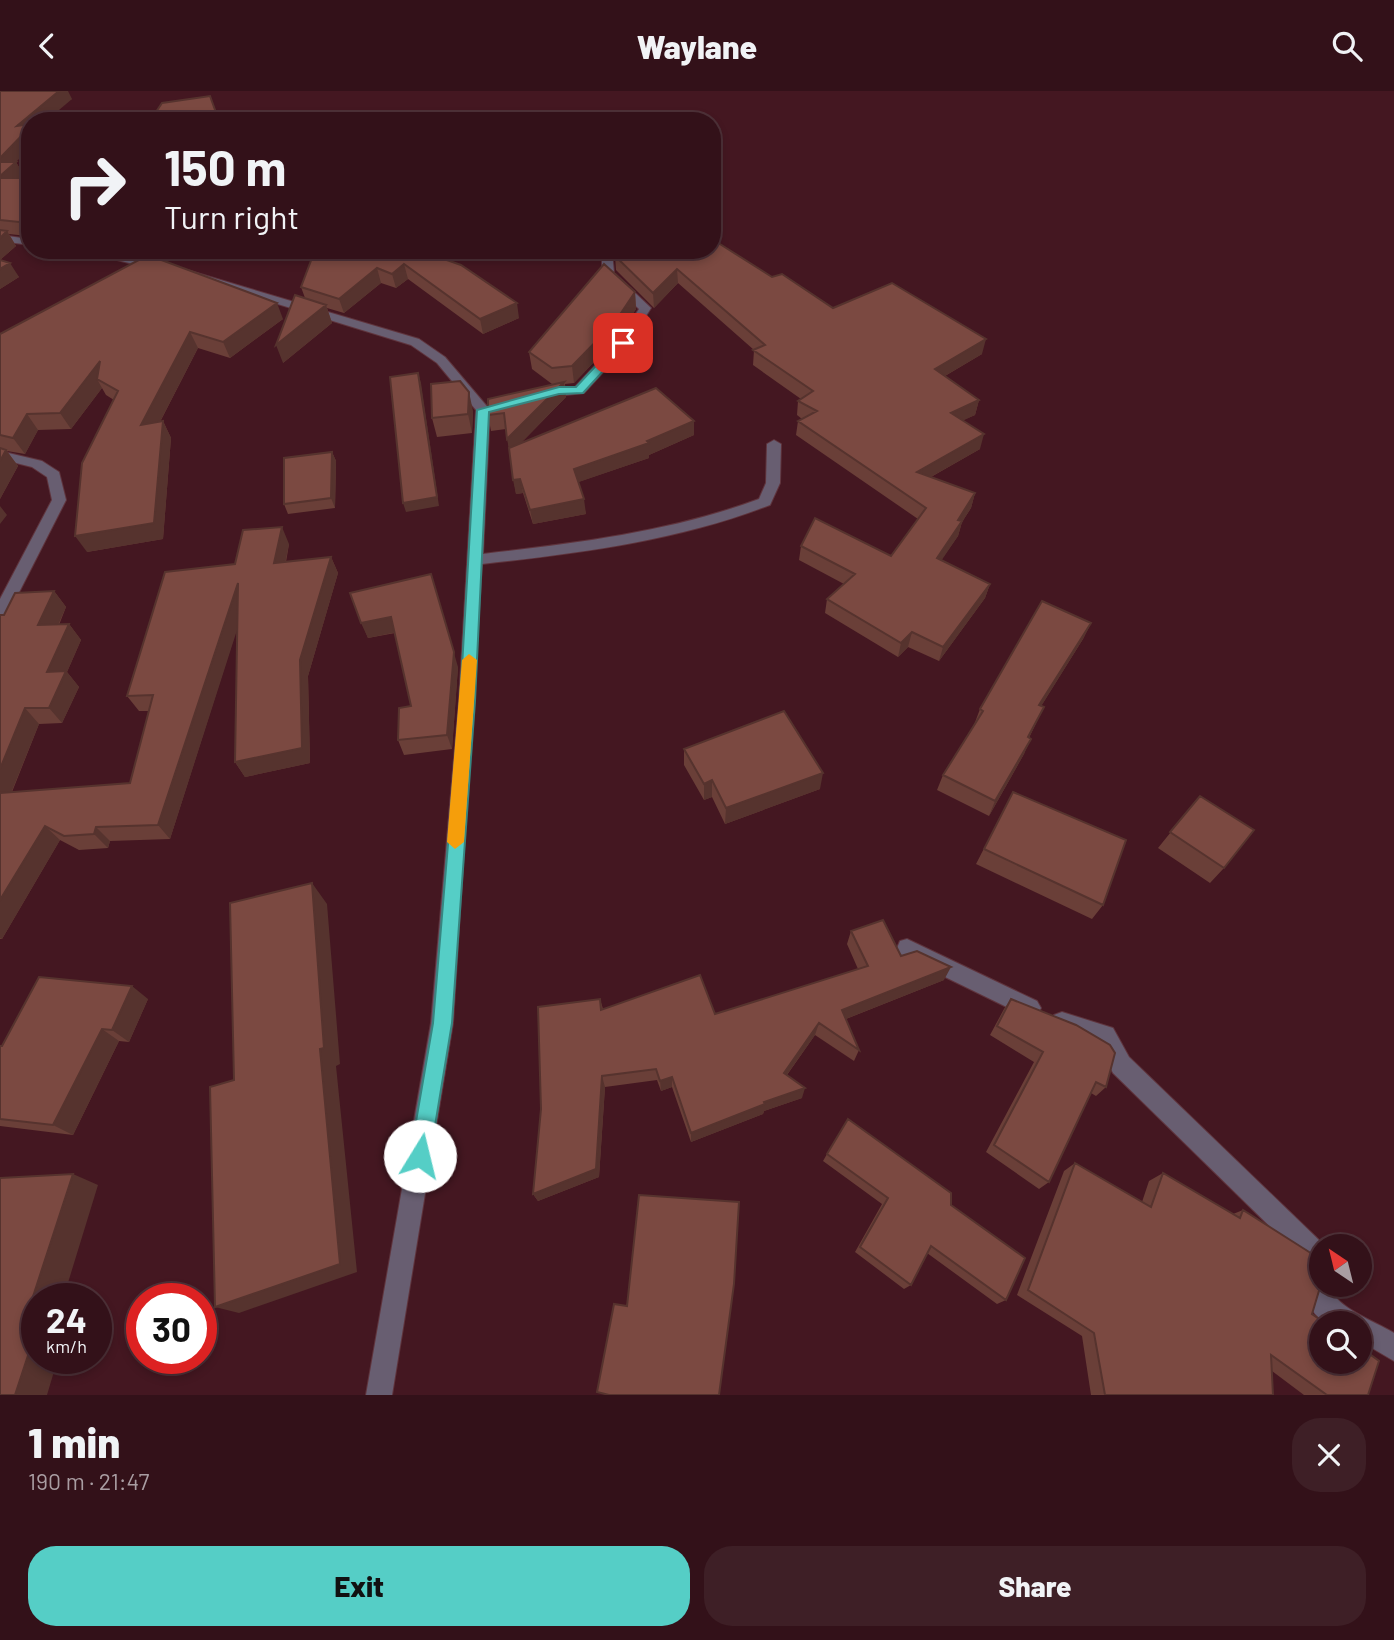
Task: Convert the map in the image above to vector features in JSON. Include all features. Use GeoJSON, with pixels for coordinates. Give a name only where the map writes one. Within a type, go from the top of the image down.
{"type":"FeatureCollection","features":[{"type":"Feature","properties":{"kind":"street"},"geometry":{"type":"LineString","coordinates":[[0,238],[21,241]]}},
{"type":"Feature","properties":{"kind":"street"},"geometry":{"type":"LineString","coordinates":[[123,259],[205,277],[415,342],[441,360],[489,408],[473,560],[467,701],[442,1023],[379,1395]]}},
{"type":"Feature","properties":{"kind":"street"},"geometry":{"type":"LineString","coordinates":[[534,397],[579,390],[637,324],[645,308],[608,274],[607,259]]}},
{"type":"Feature","properties":{"kind":"street"},"geometry":{"type":"LineString","coordinates":[[473,560],[639,540],[734,515],[765,502],[773,483],[774,444]]}},
{"type":"Feature","properties":{"kind":"street"},"geometry":{"type":"LineString","coordinates":[[0,455],[37,464],[54,475],[59,500],[0,614]]}},
{"type":"Feature","properties":{"kind":"street"},"geometry":{"type":"LineString","coordinates":[[907,948],[1056,1019],[1105,1035],[1121,1065],[1312,1251],[1315,1293],[1332,1311]]}},
{"type":"Feature","properties":{"kind":"street"},"geometry":{"type":"LineString","coordinates":[[1372,1334],[1394,1348]]}},
{"type":"Feature","properties":{"kind":"building"},"geometry":{"type":"Polygon","coordinates":[[[0,91],[59,91],[34,112],[21,112],[21,123],[17,126],[21,125],[21,136],[0,158],[0,91]]]}},
{"type":"Feature","properties":{"kind":"building"},"geometry":{"type":"Polygon","coordinates":[[[210,96],[216,112],[156,112],[162,103],[210,96]]]}},
{"type":"Feature","properties":{"kind":"building"},"geometry":{"type":"Polygon","coordinates":[[[0,162],[16,162],[0,176],[0,162]]]}},
{"type":"Feature","properties":{"kind":"building"},"geometry":{"type":"Polygon","coordinates":[[[0,178],[21,178],[21,220],[0,220],[0,178]]]}},
{"type":"Feature","properties":{"kind":"building"},"geometry":{"type":"Polygon","coordinates":[[[721,245],[772,277],[782,274],[833,308],[892,283],[986,339],[935,369],[979,400],[951,413],[984,434],[917,472],[975,493],[958,520],[962,521],[937,558],[990,584],[943,647],[912,632],[901,643],[827,599],[855,574],[801,546],[815,518],[891,556],[926,508],[798,421],[817,411],[798,401],[813,391],[753,350],[765,345],[677,269],[653,293],[618,259],[721,259],[721,245]]]}},
{"type":"Feature","properties":{"kind":"building"},"geometry":{"type":"Polygon","coordinates":[[[141,259],[159,259],[277,303],[223,342],[190,332],[141,425],[163,421],[154,523],[75,536],[82,463],[118,391],[97,379],[100,361],[60,413],[27,414],[13,438],[0,435],[0,334],[141,259]]]}},
{"type":"Feature","properties":{"kind":"building"},"geometry":{"type":"Polygon","coordinates":[[[312,259],[444,259],[461,265],[517,303],[480,319],[404,264],[392,274],[377,268],[339,299],[301,287],[312,259]]]}},
{"type":"Feature","properties":{"kind":"building"},"geometry":{"type":"Polygon","coordinates":[[[0,260],[10,263],[0,269],[0,260]]]}},
{"type":"Feature","properties":{"kind":"building"},"geometry":{"type":"Polygon","coordinates":[[[604,264],[635,292],[615,322],[572,366],[552,368],[529,352],[604,264]]]}},
{"type":"Feature","properties":{"kind":"building"},"geometry":{"type":"Polygon","coordinates":[[[295,295],[326,305],[276,345],[295,295]]]}},
{"type":"Feature","properties":{"kind":"building"},"geometry":{"type":"Polygon","coordinates":[[[418,373],[437,497],[403,503],[390,377],[418,373]]]}},
{"type":"Feature","properties":{"kind":"building"},"geometry":{"type":"Polygon","coordinates":[[[460,381],[469,392],[468,414],[432,418],[431,384],[460,381]]]}},
{"type":"Feature","properties":{"kind":"building"},"geometry":{"type":"Polygon","coordinates":[[[564,382],[507,439],[504,413],[488,415],[488,399],[564,382]]]}},
{"type":"Feature","properties":{"kind":"building"},"geometry":{"type":"Polygon","coordinates":[[[656,388],[694,421],[647,441],[649,443],[574,469],[584,499],[530,510],[520,479],[513,480],[509,448],[656,388]]]}},
{"type":"Feature","properties":{"kind":"building"},"geometry":{"type":"Polygon","coordinates":[[[0,448],[6,450],[0,461],[0,448]]]}},
{"type":"Feature","properties":{"kind":"building"},"geometry":{"type":"Polygon","coordinates":[[[332,452],[331,498],[284,504],[284,458],[332,452]]]}},
{"type":"Feature","properties":{"kind":"building"},"geometry":{"type":"Polygon","coordinates":[[[282,527],[274,563],[331,557],[300,660],[302,748],[235,762],[238,583],[158,825],[96,827],[94,834],[64,836],[45,826],[0,900],[0,793],[130,783],[153,695],[127,696],[165,572],[235,564],[243,530],[282,527]]]}},
{"type":"Feature","properties":{"kind":"building"},"geometry":{"type":"Polygon","coordinates":[[[431,574],[454,652],[447,735],[398,740],[399,708],[411,706],[391,617],[361,623],[350,593],[431,574]]]}},
{"type":"Feature","properties":{"kind":"building"},"geometry":{"type":"Polygon","coordinates":[[[54,591],[38,625],[69,624],[47,672],[66,671],[49,708],[25,708],[0,769],[0,615],[4,615],[15,593],[54,591]]]}},
{"type":"Feature","properties":{"kind":"building"},"geometry":{"type":"Polygon","coordinates":[[[1042,601],[1091,623],[1039,705],[1044,707],[1028,737],[1031,739],[995,801],[943,775],[983,711],[980,709],[1042,601]]]}},
{"type":"Feature","properties":{"kind":"building"},"geometry":{"type":"Polygon","coordinates":[[[784,711],[823,773],[726,808],[712,780],[704,784],[684,749],[784,711]]]}},
{"type":"Feature","properties":{"kind":"building"},"geometry":{"type":"Polygon","coordinates":[[[1013,792],[1126,840],[1103,905],[984,849],[1013,792]]]}},
{"type":"Feature","properties":{"kind":"building"},"geometry":{"type":"Polygon","coordinates":[[[1200,796],[1254,830],[1224,868],[1170,832],[1200,796]]]}},
{"type":"Feature","properties":{"kind":"building"},"geometry":{"type":"Polygon","coordinates":[[[312,883],[324,1048],[320,1049],[340,1264],[217,1306],[210,1087],[234,1080],[230,903],[312,883]]]}},
{"type":"Feature","properties":{"kind":"building"},"geometry":{"type":"Polygon","coordinates":[[[883,920],[901,956],[917,951],[951,967],[842,1010],[859,1050],[819,1023],[784,1073],[805,1088],[691,1133],[672,1077],[660,1081],[656,1069],[602,1076],[596,1169],[533,1194],[541,1109],[538,1007],[600,999],[601,1010],[700,975],[715,1014],[868,966],[851,931],[883,920]]]}},
{"type":"Feature","properties":{"kind":"building"},"geometry":{"type":"Polygon","coordinates":[[[39,977],[132,986],[112,1030],[102,1029],[53,1125],[0,1119],[0,1046],[39,977]]]}},
{"type":"Feature","properties":{"kind":"building"},"geometry":{"type":"Polygon","coordinates":[[[1011,999],[1076,1025],[1110,1045],[1115,1053],[1106,1087],[1096,1082],[1049,1182],[994,1145],[1043,1052],[997,1026],[1011,999]]]}},
{"type":"Feature","properties":{"kind":"building"},"geometry":{"type":"Polygon","coordinates":[[[848,1119],[951,1193],[951,1205],[1025,1258],[1006,1300],[931,1246],[911,1285],[860,1247],[888,1198],[827,1154],[848,1119]]]}},
{"type":"Feature","properties":{"kind":"building"},"geometry":{"type":"Polygon","coordinates":[[[1075,1163],[1151,1207],[1163,1173],[1240,1218],[1243,1210],[1309,1252],[1309,1297],[1317,1297],[1313,1311],[1309,1311],[1309,1374],[1372,1374],[1372,1356],[1379,1361],[1368,1395],[1327,1395],[1271,1355],[1273,1395],[1105,1395],[1094,1333],[1028,1290],[1075,1163]]]}},
{"type":"Feature","properties":{"kind":"building"},"geometry":{"type":"Polygon","coordinates":[[[73,1174],[37,1283],[21,1283],[22,1374],[15,1395],[0,1395],[0,1178],[73,1174]]]}},
{"type":"Feature","properties":{"kind":"building"},"geometry":{"type":"Polygon","coordinates":[[[639,1195],[739,1202],[734,1284],[719,1395],[609,1395],[597,1392],[614,1304],[627,1306],[639,1195]]]}},
{"type":"Feature","properties":{"kind":"slow traffic"},"geometry":{"type":"LineString","coordinates":[[455,842],[469,660]]}},
{"type":"Feature","properties":{"kind":"route"},"geometry":{"type":"LineString","coordinates":[[420,1156],[442,1023],[467,701],[483,410],[559,391],[579,390],[623,343]]}}]}
